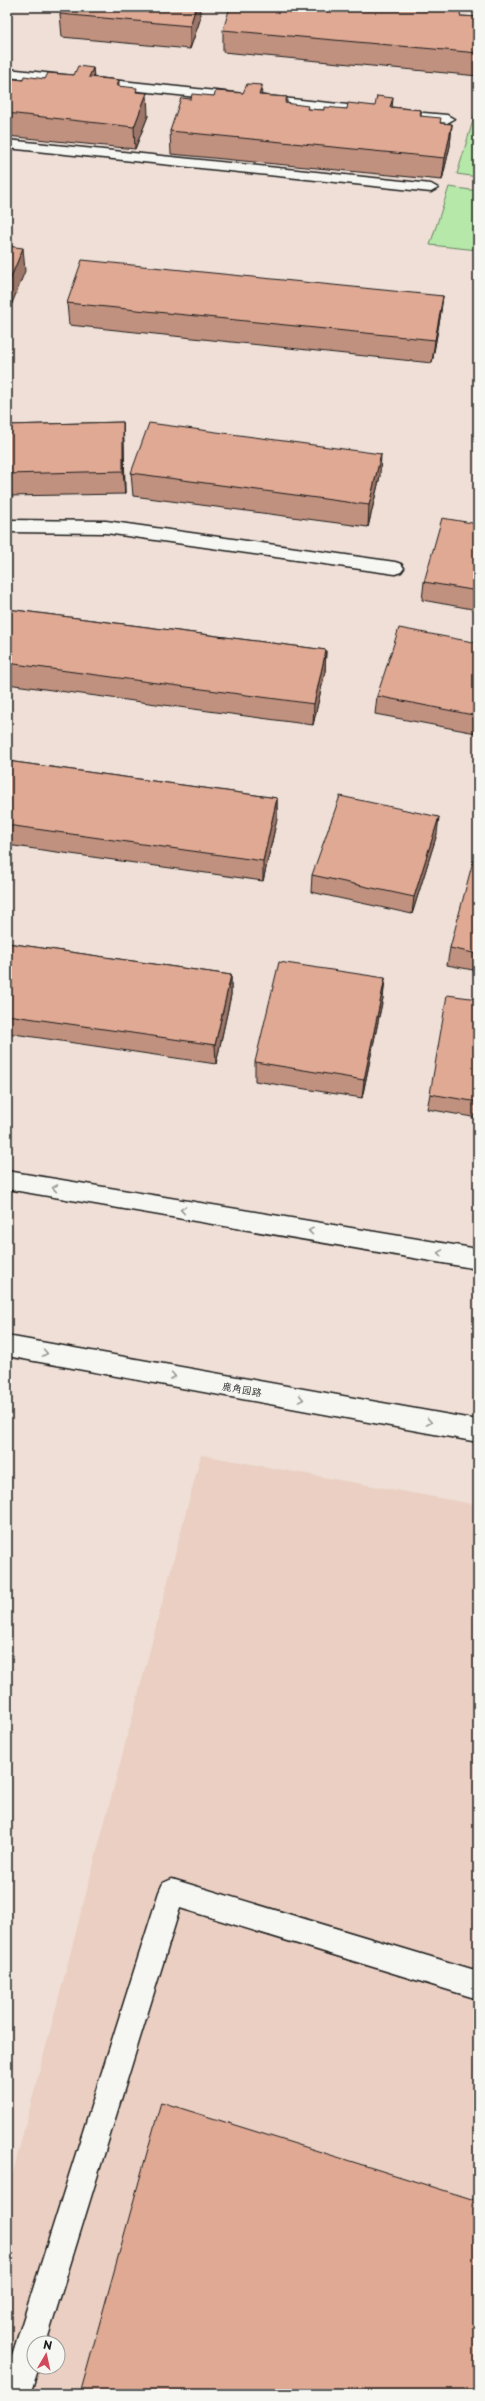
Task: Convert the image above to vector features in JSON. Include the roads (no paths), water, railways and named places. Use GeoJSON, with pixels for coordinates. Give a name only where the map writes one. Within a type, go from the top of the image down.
{"type":"FeatureCollection","features":[{"type":"Feature","properties":{"kind":"street"},"geometry":{"type":"LineString","coordinates":[[7,73],[447,119]]}},
{"type":"Feature","properties":{"kind":"street"},"geometry":{"type":"LineString","coordinates":[[7,144],[431,188]]}},
{"type":"Feature","properties":{"kind":"street"},"geometry":{"type":"LineString","coordinates":[[7,526],[106,527],[395,568]]}},
{"type":"Feature","properties":{"kind":"street"},"geometry":{"type":"LineString","coordinates":[[7,1180],[478,1259]]}},
{"type":"Feature","properties":{"kind":"street","name":"鹿角园路"},"geometry":{"type":"LineString","coordinates":[[7,1346],[478,1431]]}},
{"type":"Feature","properties":{"kind":"street"},"geometry":{"type":"LineString","coordinates":[[15,2394],[172,1892],[478,1985]]}}]}
